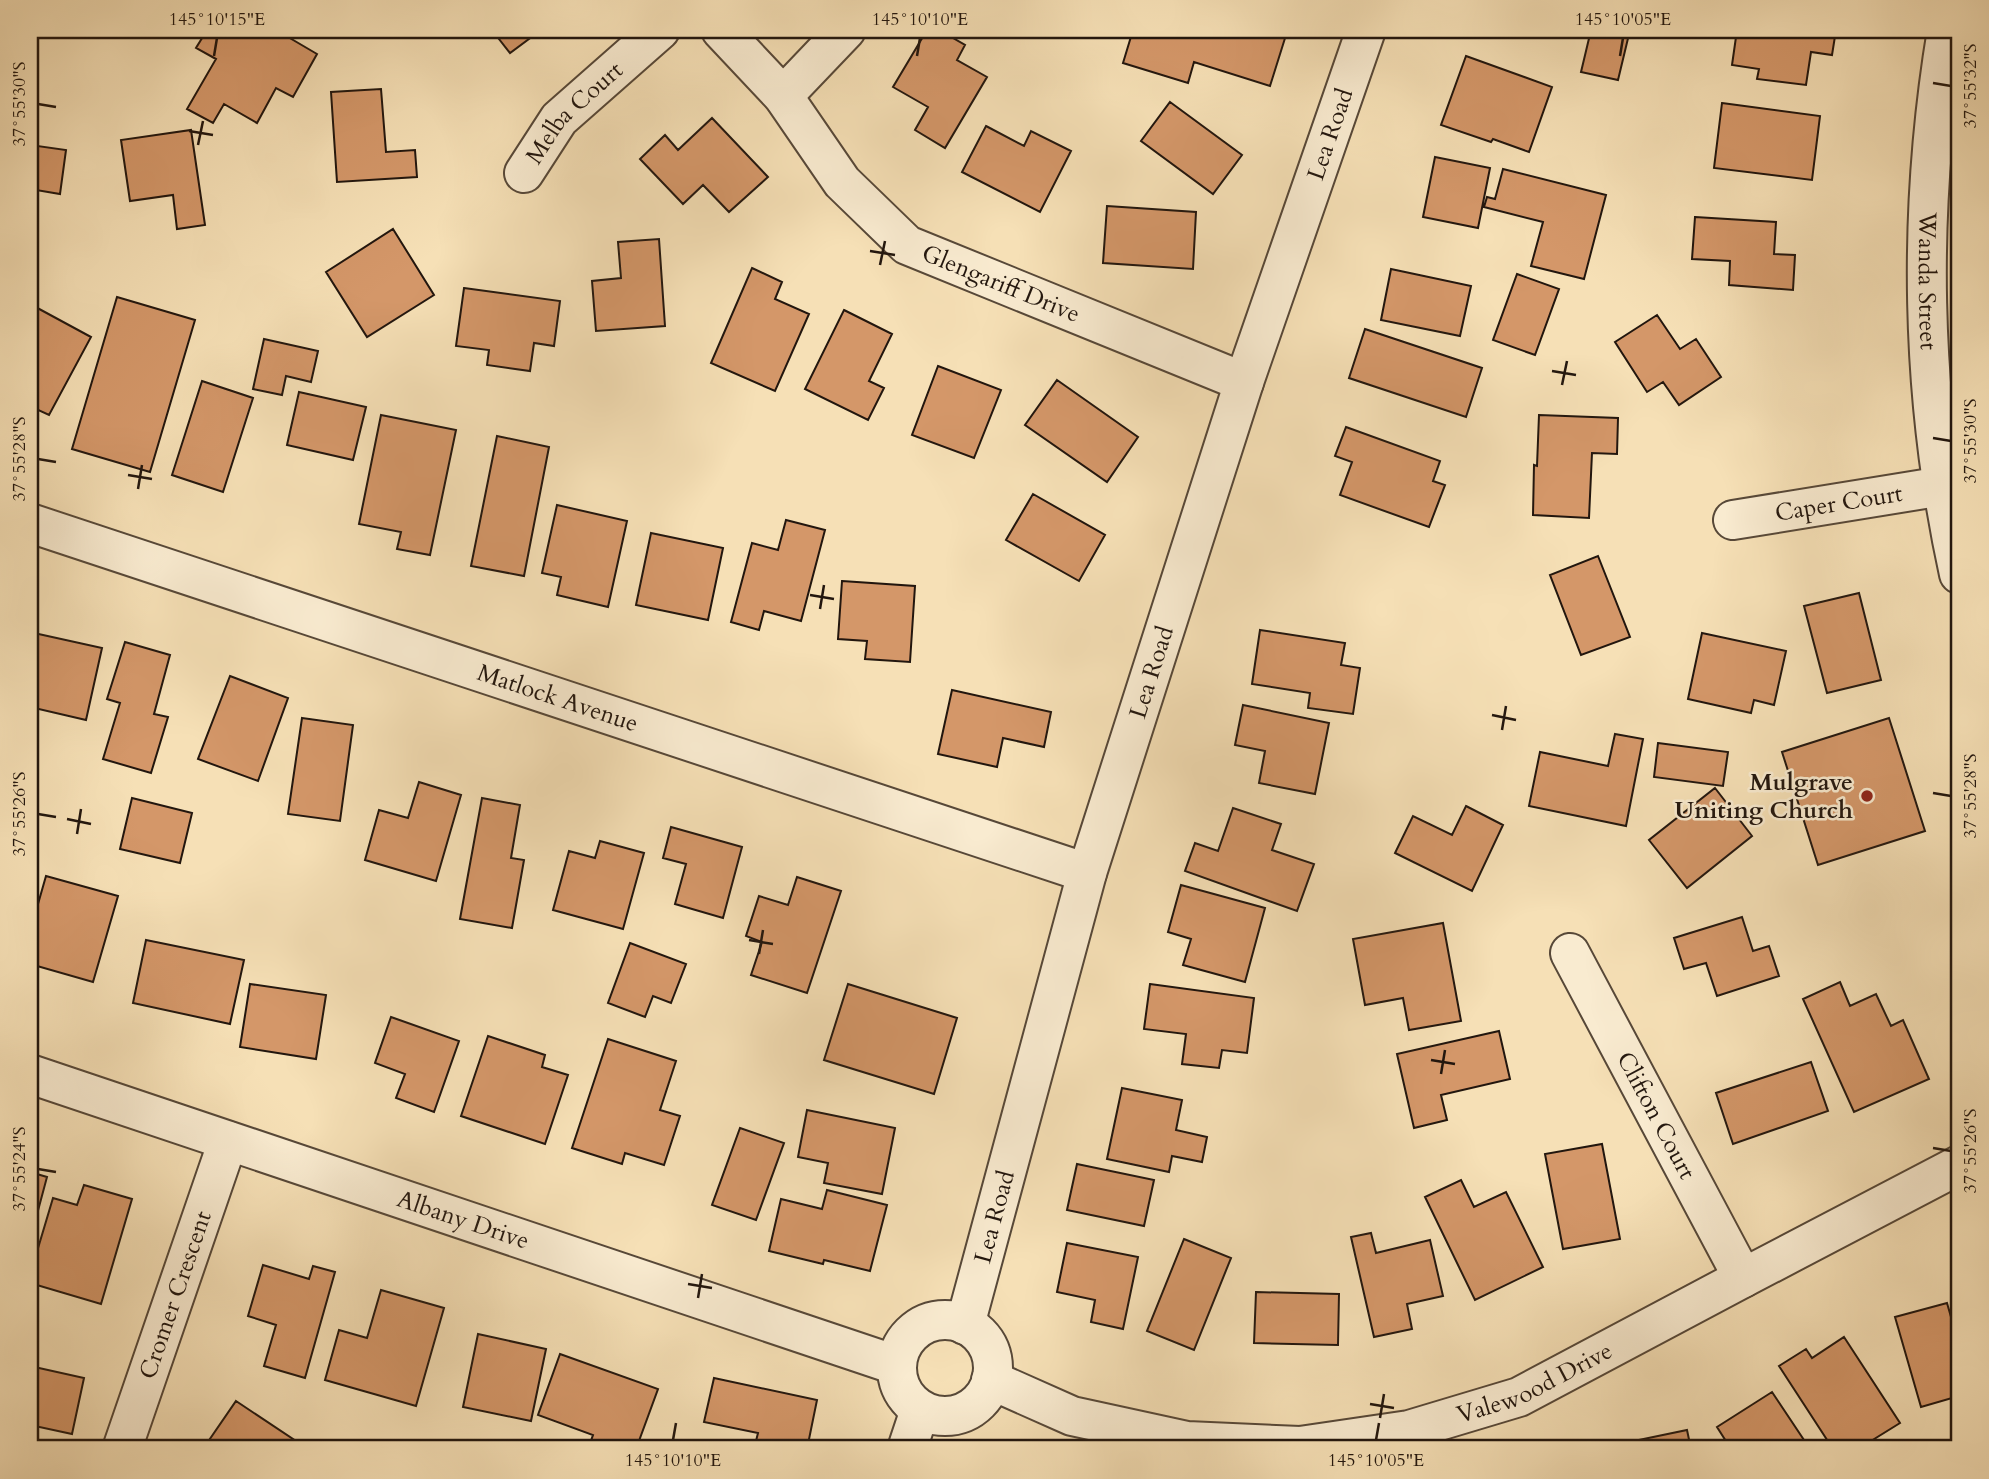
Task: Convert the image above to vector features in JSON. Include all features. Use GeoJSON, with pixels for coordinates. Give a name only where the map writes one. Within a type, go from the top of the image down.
{"type":"FeatureCollection","features":[{"type":"Feature","properties":{"kind":"street","name":"Melba Court"},"geometry":{"type":"LineString","coordinates":[[524,173],[559,119],[660,30]]}},
{"type":"Feature","properties":{"kind":"street","name":"Glengariff Drive"},"geometry":{"type":"LineString","coordinates":[[721,30],[783,96],[842,182],[907,244],[1244,382]]}},
{"type":"Feature","properties":{"kind":"street"},"geometry":{"type":"LineString","coordinates":[[783,96],[846,30]]}},
{"type":"Feature","properties":{"kind":"street","name":"Lea Road"},"geometry":{"type":"LineString","coordinates":[[965,1325],[1087,873],[1244,382],[1366,30]]}},
{"type":"Feature","properties":{"kind":"street","name":"Wanda Street"},"geometry":{"type":"LineString","coordinates":[[1947,30],[1930,173],[1927,306],[1935,431],[1959,574]]}},
{"type":"Feature","properties":{"kind":"street","name":"Caper Court"},"geometry":{"type":"LineString","coordinates":[[1733,520],[1943,486]]}},
{"type":"Feature","properties":{"kind":"street","name":"Matlock Avenue"},"geometry":{"type":"LineString","coordinates":[[30,523],[1087,873]]}},
{"type":"Feature","properties":{"kind":"street","name":"Clifton Court"},"geometry":{"type":"LineString","coordinates":[[1570,953],[1743,1278]]}},
{"type":"Feature","properties":{"kind":"street","name":"Albany Drive"},"geometry":{"type":"LineString","coordinates":[[30,1074],[896,1365]]}},
{"type":"Feature","properties":{"kind":"street","name":"Cromer Crescent"},"geometry":{"type":"LineString","coordinates":[[122,1449],[228,1141]]}},
{"type":"Feature","properties":{"kind":"street","name":"Valewood Drive"},"geometry":{"type":"LineString","coordinates":[[991,1380],[1072,1416],[1187,1441],[1300,1447],[1409,1430],[1519,1397],[1959,1165]]}},
{"type":"Feature","properties":{"kind":"street"},"geometry":{"type":"LineString","coordinates":[[939,1320],[956,1321],[979,1334],[989,1348],[993,1364],[985,1396],[973,1408],[957,1415],[941,1416],[920,1410],[907,1399],[899,1385],[896,1365],[900,1348],[910,1335],[923,1325],[939,1320]]}},
{"type":"Feature","properties":{"kind":"street"},"geometry":{"type":"LineString","coordinates":[[907,1449],[920,1410]]}},
{"type":"Feature","properties":{"kind":"building"},"geometry":{"type":"Polygon","coordinates":[[[207,30],[276,30],[317,54],[293,97],[276,88],[257,123],[224,104],[213,123],[187,109],[216,59],[196,48],[207,30]]]}},
{"type":"Feature","properties":{"kind":"building"},"geometry":{"type":"Polygon","coordinates":[[[492,30],[541,30],[510,53],[492,30]]]}},
{"type":"Feature","properties":{"kind":"building"},"geometry":{"type":"Polygon","coordinates":[[[927,30],[939,30],[965,45],[957,60],[987,77],[945,148],[915,130],[928,107],[893,87],[927,30]]]}},
{"type":"Feature","properties":{"kind":"building"},"geometry":{"type":"Polygon","coordinates":[[[1133,30],[1267,30],[1286,35],[1270,86],[1194,62],[1188,83],[1123,63],[1133,30]]]}},
{"type":"Feature","properties":{"kind":"building"},"geometry":{"type":"Polygon","coordinates":[[[1591,30],[1630,30],[1618,80],[1581,72],[1591,30]]]}},
{"type":"Feature","properties":{"kind":"building"},"geometry":{"type":"Polygon","coordinates":[[[1737,30],[1836,30],[1832,55],[1811,52],[1806,85],[1757,79],[1759,69],[1732,65],[1737,30]]]}},
{"type":"Feature","properties":{"kind":"building"},"geometry":{"type":"Polygon","coordinates":[[[1466,56],[1552,87],[1529,152],[1441,125],[1466,56]]]}},
{"type":"Feature","properties":{"kind":"building"},"geometry":{"type":"Polygon","coordinates":[[[381,89],[386,152],[415,150],[417,177],[337,182],[331,92],[381,89]]]}},
{"type":"Feature","properties":{"kind":"building"},"geometry":{"type":"Polygon","coordinates":[[[1170,102],[1242,155],[1213,194],[1141,141],[1170,102]]]}},
{"type":"Feature","properties":{"kind":"building"},"geometry":{"type":"Polygon","coordinates":[[[1722,103],[1820,116],[1812,180],[1714,168],[1722,103]]]}},
{"type":"Feature","properties":{"kind":"building"},"geometry":{"type":"Polygon","coordinates":[[[712,118],[768,177],[729,212],[703,185],[683,204],[640,159],[665,135],[678,150],[712,118]]]}},
{"type":"Feature","properties":{"kind":"building"},"geometry":{"type":"Polygon","coordinates":[[[30,123],[33,123],[30,145],[30,123]]]}},
{"type":"Feature","properties":{"kind":"building"},"geometry":{"type":"Polygon","coordinates":[[[986,126],[1024,146],[1031,131],[1071,151],[1040,212],[962,172],[986,126]]]}},
{"type":"Feature","properties":{"kind":"building"},"geometry":{"type":"Polygon","coordinates":[[[191,130],[205,225],[177,229],[173,195],[130,201],[121,140],[191,130]]]}},
{"type":"Feature","properties":{"kind":"building"},"geometry":{"type":"Polygon","coordinates":[[[30,145],[66,150],[60,194],[30,189],[30,145]]]}},
{"type":"Feature","properties":{"kind":"building"},"geometry":{"type":"Polygon","coordinates":[[[1435,157],[1490,168],[1478,228],[1423,217],[1435,157]]]}},
{"type":"Feature","properties":{"kind":"building"},"geometry":{"type":"Polygon","coordinates":[[[1503,169],[1606,195],[1584,279],[1531,266],[1543,222],[1484,207],[1487,197],[1495,199],[1503,169]]]}},
{"type":"Feature","properties":{"kind":"building"},"geometry":{"type":"Polygon","coordinates":[[[1107,206],[1196,212],[1193,269],[1103,263],[1107,206]]]}},
{"type":"Feature","properties":{"kind":"building"},"geometry":{"type":"Polygon","coordinates":[[[1695,217],[1776,222],[1774,254],[1795,255],[1793,290],[1729,285],[1730,261],[1692,259],[1695,217]]]}},
{"type":"Feature","properties":{"kind":"building"},"geometry":{"type":"Polygon","coordinates":[[[393,229],[434,295],[367,337],[326,272],[393,229]]]}},
{"type":"Feature","properties":{"kind":"building"},"geometry":{"type":"Polygon","coordinates":[[[659,239],[665,326],[596,331],[592,281],[621,278],[618,242],[659,239]]]}},
{"type":"Feature","properties":{"kind":"building"},"geometry":{"type":"Polygon","coordinates":[[[752,268],[782,282],[775,299],[809,314],[775,391],[711,363],[752,268]]]}},
{"type":"Feature","properties":{"kind":"building"},"geometry":{"type":"Polygon","coordinates":[[[1391,269],[1471,286],[1460,336],[1381,320],[1391,269]]]}},
{"type":"Feature","properties":{"kind":"building"},"geometry":{"type":"Polygon","coordinates":[[[1517,274],[1559,289],[1535,355],[1493,340],[1517,274]]]}},
{"type":"Feature","properties":{"kind":"building"},"geometry":{"type":"Polygon","coordinates":[[[464,288],[560,301],[554,346],[534,343],[530,371],[487,365],[489,350],[456,346],[464,288]]]}},
{"type":"Feature","properties":{"kind":"building"},"geometry":{"type":"Polygon","coordinates":[[[117,297],[195,320],[150,472],[72,449],[117,297]]]}},
{"type":"Feature","properties":{"kind":"building"},"geometry":{"type":"Polygon","coordinates":[[[30,304],[91,337],[49,415],[32,407],[30,412],[30,304]]]}},
{"type":"Feature","properties":{"kind":"building"},"geometry":{"type":"Polygon","coordinates":[[[844,310],[892,334],[869,381],[884,388],[868,420],[805,389],[844,310]]]}},
{"type":"Feature","properties":{"kind":"building"},"geometry":{"type":"Polygon","coordinates":[[[1657,315],[1680,349],[1696,339],[1721,377],[1679,405],[1663,382],[1647,392],[1615,342],[1657,315]]]}},
{"type":"Feature","properties":{"kind":"building"},"geometry":{"type":"Polygon","coordinates":[[[1365,329],[1482,368],[1466,417],[1349,378],[1365,329]]]}},
{"type":"Feature","properties":{"kind":"building"},"geometry":{"type":"Polygon","coordinates":[[[264,339],[318,351],[311,382],[286,376],[282,395],[253,389],[264,339]]]}},
{"type":"Feature","properties":{"kind":"building"},"geometry":{"type":"Polygon","coordinates":[[[938,366],[1001,390],[974,458],[912,435],[938,366]]]}},
{"type":"Feature","properties":{"kind":"building"},"geometry":{"type":"Polygon","coordinates":[[[1057,380],[1138,437],[1107,482],[1025,425],[1057,380]]]}},
{"type":"Feature","properties":{"kind":"building"},"geometry":{"type":"Polygon","coordinates":[[[202,381],[253,398],[223,492],[172,475],[202,381]]]}},
{"type":"Feature","properties":{"kind":"building"},"geometry":{"type":"Polygon","coordinates":[[[299,392],[366,407],[353,460],[287,445],[299,392]]]}},
{"type":"Feature","properties":{"kind":"building"},"geometry":{"type":"Polygon","coordinates":[[[381,415],[456,430],[430,555],[397,549],[401,532],[359,524],[381,415]]]}},
{"type":"Feature","properties":{"kind":"building"},"geometry":{"type":"Polygon","coordinates":[[[1539,415],[1618,418],[1617,454],[1592,453],[1589,518],[1533,515],[1539,415]]]}},
{"type":"Feature","properties":{"kind":"building"},"geometry":{"type":"Polygon","coordinates":[[[1346,427],[1440,461],[1433,481],[1445,485],[1429,527],[1340,495],[1352,462],[1335,456],[1346,427]]]}},
{"type":"Feature","properties":{"kind":"building"},"geometry":{"type":"Polygon","coordinates":[[[497,436],[549,447],[524,576],[471,566],[497,436]]]}},
{"type":"Feature","properties":{"kind":"building"},"geometry":{"type":"Polygon","coordinates":[[[1033,494],[1105,535],[1079,581],[1006,540],[1033,494]]]}},
{"type":"Feature","properties":{"kind":"building"},"geometry":{"type":"Polygon","coordinates":[[[557,505],[627,521],[608,607],[557,595],[561,577],[542,573],[557,505]]]}},
{"type":"Feature","properties":{"kind":"building"},"geometry":{"type":"Polygon","coordinates":[[[786,520],[825,530],[801,621],[764,611],[759,630],[731,622],[752,543],[778,550],[786,520]]]}},
{"type":"Feature","properties":{"kind":"building"},"geometry":{"type":"Polygon","coordinates":[[[651,533],[723,548],[708,620],[636,605],[651,533]]]}},
{"type":"Feature","properties":{"kind":"building"},"geometry":{"type":"Polygon","coordinates":[[[1598,556],[1630,637],[1581,655],[1550,575],[1598,556]]]}},
{"type":"Feature","properties":{"kind":"building"},"geometry":{"type":"Polygon","coordinates":[[[842,581],[915,586],[910,662],[865,659],[867,641],[838,639],[842,581]]]}},
{"type":"Feature","properties":{"kind":"building"},"geometry":{"type":"Polygon","coordinates":[[[1859,593],[1881,680],[1827,693],[1804,606],[1859,593]]]}},
{"type":"Feature","properties":{"kind":"building"},"geometry":{"type":"Polygon","coordinates":[[[1260,630],[1345,643],[1341,665],[1360,668],[1353,714],[1308,708],[1310,693],[1252,684],[1260,630]]]}},
{"type":"Feature","properties":{"kind":"building"},"geometry":{"type":"Polygon","coordinates":[[[34,633],[102,648],[86,720],[30,707],[30,653],[34,633]]]}},
{"type":"Feature","properties":{"kind":"building"},"geometry":{"type":"Polygon","coordinates":[[[1702,633],[1786,651],[1774,705],[1754,700],[1751,713],[1688,699],[1702,633]]]}},
{"type":"Feature","properties":{"kind":"building"},"geometry":{"type":"Polygon","coordinates":[[[125,642],[170,655],[154,714],[168,717],[151,773],[103,759],[120,703],[107,699],[125,642]]]}},
{"type":"Feature","properties":{"kind":"building"},"geometry":{"type":"Polygon","coordinates":[[[230,676],[288,698],[258,781],[198,759],[230,676]]]}},
{"type":"Feature","properties":{"kind":"building"},"geometry":{"type":"Polygon","coordinates":[[[952,690],[1051,712],[1044,747],[1003,738],[997,767],[938,754],[952,690]]]}},
{"type":"Feature","properties":{"kind":"building"},"geometry":{"type":"Polygon","coordinates":[[[1243,705],[1329,723],[1315,794],[1259,783],[1265,751],[1235,745],[1243,705]]]}},
{"type":"Feature","properties":{"kind":"building"},"geometry":{"type":"Polygon","coordinates":[[[302,718],[353,725],[340,821],[288,814],[302,718]]]}},
{"type":"Feature","properties":{"kind":"building"},"geometry":{"type":"Polygon","coordinates":[[[1889,718],[1925,831],[1818,865],[1782,752],[1889,718]]]}},
{"type":"Feature","properties":{"kind":"building"},"geometry":{"type":"Polygon","coordinates":[[[1615,734],[1643,739],[1626,826],[1529,806],[1540,752],[1608,766],[1615,734]]]}},
{"type":"Feature","properties":{"kind":"building"},"geometry":{"type":"Polygon","coordinates":[[[1658,743],[1728,752],[1723,786],[1654,777],[1658,743]]]}},
{"type":"Feature","properties":{"kind":"building"},"geometry":{"type":"Polygon","coordinates":[[[419,782],[461,795],[436,881],[365,860],[379,810],[408,818],[419,782]]]}},
{"type":"Feature","properties":{"kind":"building"},"geometry":{"type":"Polygon","coordinates":[[[1715,788],[1752,836],[1687,888],[1649,840],[1715,788]]]}},
{"type":"Feature","properties":{"kind":"building"},"geometry":{"type":"Polygon","coordinates":[[[132,798],[192,813],[180,863],[120,849],[132,798]]]}},
{"type":"Feature","properties":{"kind":"building"},"geometry":{"type":"Polygon","coordinates":[[[482,798],[520,805],[511,858],[524,860],[512,928],[460,919],[482,798]]]}},
{"type":"Feature","properties":{"kind":"building"},"geometry":{"type":"Polygon","coordinates":[[[1466,806],[1503,825],[1472,891],[1395,853],[1413,816],[1452,835],[1466,806]]]}},
{"type":"Feature","properties":{"kind":"building"},"geometry":{"type":"Polygon","coordinates":[[[1233,808],[1281,824],[1272,850],[1314,864],[1297,911],[1185,871],[1195,843],[1218,851],[1233,808]]]}},
{"type":"Feature","properties":{"kind":"building"},"geometry":{"type":"Polygon","coordinates":[[[671,827],[742,847],[723,918],[675,904],[686,864],[663,858],[671,827]]]}},
{"type":"Feature","properties":{"kind":"building"},"geometry":{"type":"Polygon","coordinates":[[[600,841],[644,853],[623,929],[553,910],[569,851],[595,858],[600,841]]]}},
{"type":"Feature","properties":{"kind":"building"},"geometry":{"type":"Polygon","coordinates":[[[46,876],[118,896],[93,982],[30,964],[30,932],[46,876]]]}},
{"type":"Feature","properties":{"kind":"building"},"geometry":{"type":"Polygon","coordinates":[[[797,877],[841,891],[807,993],[751,975],[762,942],[746,936],[759,896],[788,905],[797,877]]]}},
{"type":"Feature","properties":{"kind":"building"},"geometry":{"type":"Polygon","coordinates":[[[1181,885],[1265,908],[1245,982],[1183,965],[1191,939],[1168,932],[1181,885]]]}},
{"type":"Feature","properties":{"kind":"building"},"geometry":{"type":"Polygon","coordinates":[[[1742,917],[1753,951],[1769,946],[1779,976],[1717,996],[1706,963],[1684,969],[1674,938],[1742,917]]]}},
{"type":"Feature","properties":{"kind":"building"},"geometry":{"type":"Polygon","coordinates":[[[1443,923],[1461,1021],[1409,1030],[1403,998],[1365,1005],[1353,939],[1443,923]]]}},
{"type":"Feature","properties":{"kind":"building"},"geometry":{"type":"Polygon","coordinates":[[[146,940],[244,960],[230,1024],[133,1003],[146,940]]]}},
{"type":"Feature","properties":{"kind":"building"},"geometry":{"type":"Polygon","coordinates":[[[630,943],[686,964],[671,1003],[653,996],[645,1017],[608,1003],[630,943]]]}},
{"type":"Feature","properties":{"kind":"building"},"geometry":{"type":"Polygon","coordinates":[[[1840,982],[1850,1006],[1876,994],[1891,1026],[1903,1020],[1929,1079],[1854,1112],[1803,999],[1840,982]]]}},
{"type":"Feature","properties":{"kind":"building"},"geometry":{"type":"Polygon","coordinates":[[[250,984],[326,995],[316,1059],[240,1047],[250,984]]]}},
{"type":"Feature","properties":{"kind":"building"},"geometry":{"type":"Polygon","coordinates":[[[848,984],[957,1018],[934,1094],[824,1060],[848,984]]]}},
{"type":"Feature","properties":{"kind":"building"},"geometry":{"type":"Polygon","coordinates":[[[1150,984],[1254,998],[1247,1053],[1222,1050],[1219,1068],[1182,1064],[1186,1034],[1144,1029],[1150,984]]]}},
{"type":"Feature","properties":{"kind":"building"},"geometry":{"type":"Polygon","coordinates":[[[391,1017],[459,1041],[434,1112],[396,1098],[405,1074],[375,1063],[391,1017]]]}},
{"type":"Feature","properties":{"kind":"building"},"geometry":{"type":"Polygon","coordinates":[[[1499,1031],[1510,1079],[1441,1095],[1447,1120],[1414,1128],[1397,1054],[1499,1031]]]}},
{"type":"Feature","properties":{"kind":"building"},"geometry":{"type":"Polygon","coordinates":[[[488,1036],[545,1055],[542,1067],[568,1075],[545,1144],[461,1116],[488,1036]]]}},
{"type":"Feature","properties":{"kind":"building"},"geometry":{"type":"Polygon","coordinates":[[[608,1039],[676,1061],[660,1110],[680,1116],[664,1165],[625,1153],[622,1164],[572,1148],[608,1039]]]}},
{"type":"Feature","properties":{"kind":"building"},"geometry":{"type":"Polygon","coordinates":[[[1811,1062],[1828,1111],[1733,1144],[1716,1093],[1811,1062]]]}},
{"type":"Feature","properties":{"kind":"building"},"geometry":{"type":"Polygon","coordinates":[[[1122,1088],[1182,1100],[1176,1130],[1207,1137],[1202,1162],[1172,1156],[1169,1172],[1107,1159],[1122,1088]]]}},
{"type":"Feature","properties":{"kind":"building"},"geometry":{"type":"Polygon","coordinates":[[[807,1110],[895,1128],[882,1194],[824,1183],[828,1163],[798,1157],[807,1110]]]}},
{"type":"Feature","properties":{"kind":"building"},"geometry":{"type":"Polygon","coordinates":[[[740,1128],[784,1143],[756,1220],[712,1205],[740,1128]]]}},
{"type":"Feature","properties":{"kind":"building"},"geometry":{"type":"Polygon","coordinates":[[[1602,1144],[1620,1239],[1563,1249],[1545,1154],[1602,1144]]]}},
{"type":"Feature","properties":{"kind":"building"},"geometry":{"type":"Polygon","coordinates":[[[1077,1164],[1154,1180],[1144,1226],[1067,1210],[1077,1164]]]}},
{"type":"Feature","properties":{"kind":"building"},"geometry":{"type":"Polygon","coordinates":[[[30,1172],[47,1177],[32,1233],[30,1232],[30,1172]]]}},
{"type":"Feature","properties":{"kind":"building"},"geometry":{"type":"Polygon","coordinates":[[[1461,1180],[1474,1207],[1506,1192],[1543,1267],[1475,1300],[1425,1197],[1461,1180]]]}},
{"type":"Feature","properties":{"kind":"building"},"geometry":{"type":"Polygon","coordinates":[[[84,1185],[132,1199],[101,1304],[30,1283],[53,1198],[77,1205],[84,1185]]]}},
{"type":"Feature","properties":{"kind":"building"},"geometry":{"type":"Polygon","coordinates":[[[827,1190],[887,1205],[870,1271],[824,1260],[823,1264],[769,1251],[781,1199],[822,1209],[827,1190]]]}},
{"type":"Feature","properties":{"kind":"building"},"geometry":{"type":"Polygon","coordinates":[[[1371,1233],[1376,1253],[1430,1240],[1443,1296],[1407,1304],[1412,1329],[1374,1337],[1351,1237],[1371,1233]]]}},
{"type":"Feature","properties":{"kind":"building"},"geometry":{"type":"Polygon","coordinates":[[[1184,1239],[1231,1258],[1194,1350],[1147,1331],[1184,1239]]]}},
{"type":"Feature","properties":{"kind":"building"},"geometry":{"type":"Polygon","coordinates":[[[1067,1243],[1138,1257],[1123,1329],[1091,1322],[1095,1300],[1057,1292],[1067,1243]]]}},
{"type":"Feature","properties":{"kind":"building"},"geometry":{"type":"Polygon","coordinates":[[[263,1265],[309,1279],[313,1266],[335,1272],[305,1378],[264,1366],[276,1325],[248,1316],[263,1265]]]}},
{"type":"Feature","properties":{"kind":"building"},"geometry":{"type":"Polygon","coordinates":[[[381,1290],[444,1308],[416,1406],[325,1380],[339,1330],[367,1338],[381,1290]]]}},
{"type":"Feature","properties":{"kind":"building"},"geometry":{"type":"Polygon","coordinates":[[[1256,1292],[1339,1294],[1338,1345],[1254,1343],[1256,1292]]]}},
{"type":"Feature","properties":{"kind":"building"},"geometry":{"type":"Polygon","coordinates":[[[1947,1303],[1959,1345],[1959,1396],[1921,1407],[1895,1317],[1947,1303]]]}},
{"type":"Feature","properties":{"kind":"building"},"geometry":{"type":"Polygon","coordinates":[[[478,1334],[546,1349],[531,1421],[463,1407],[478,1334]]]}},
{"type":"Feature","properties":{"kind":"building"},"geometry":{"type":"Polygon","coordinates":[[[1844,1337],[1900,1423],[1858,1449],[1833,1449],[1779,1366],[1806,1349],[1812,1358],[1844,1337]]]}},
{"type":"Feature","properties":{"kind":"building"},"geometry":{"type":"Polygon","coordinates":[[[560,1354],[658,1389],[636,1449],[588,1449],[593,1435],[538,1415],[560,1354]]]}},
{"type":"Feature","properties":{"kind":"building"},"geometry":{"type":"Polygon","coordinates":[[[30,1366],[84,1378],[72,1434],[30,1425],[30,1366]]]}},
{"type":"Feature","properties":{"kind":"building"},"geometry":{"type":"Polygon","coordinates":[[[714,1378],[817,1400],[807,1449],[754,1449],[758,1433],[704,1422],[714,1378]]]}},
{"type":"Feature","properties":{"kind":"building"},"geometry":{"type":"Polygon","coordinates":[[[1772,1392],[1810,1449],[1731,1449],[1717,1427],[1772,1392]]]}},
{"type":"Feature","properties":{"kind":"building"},"geometry":{"type":"Polygon","coordinates":[[[236,1401],[308,1449],[203,1449],[236,1401]]]}},
{"type":"Feature","properties":{"kind":"building"},"geometry":{"type":"Polygon","coordinates":[[[1687,1430],[1691,1449],[1631,1449],[1629,1442],[1687,1430]]]}},
{"type":"Feature","properties":{"kind":"place","name":"Mulgrave Uniting Church"},"geometry":{"type":"Point","coordinates":[1867,796]}}]}
